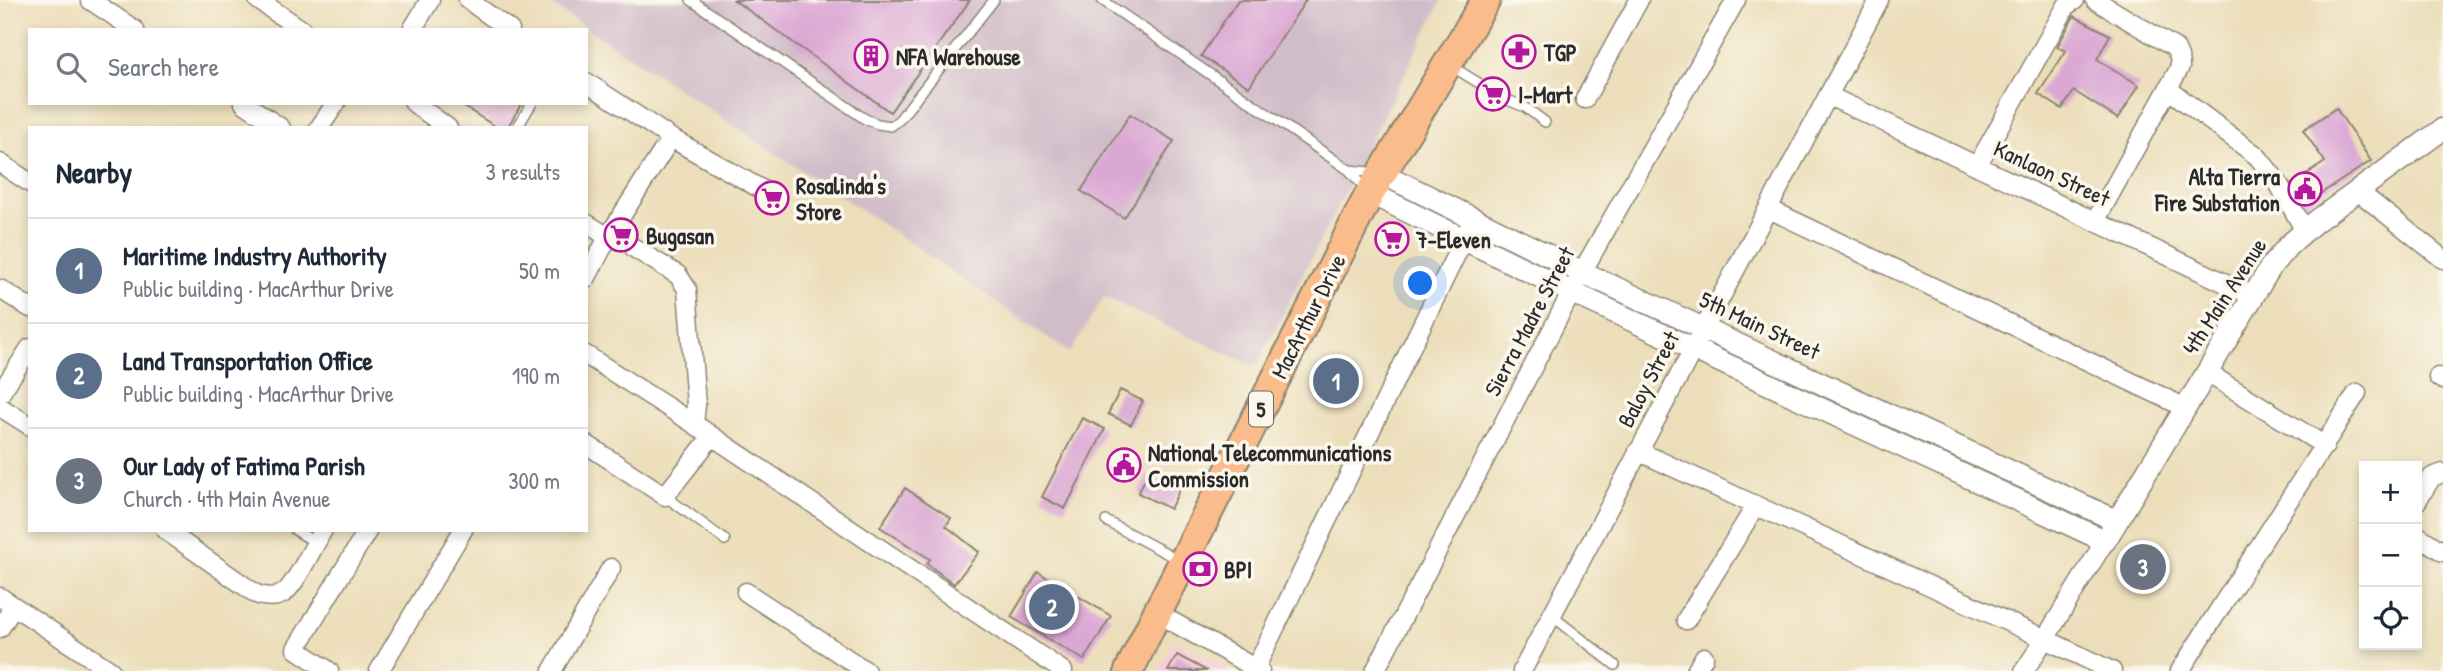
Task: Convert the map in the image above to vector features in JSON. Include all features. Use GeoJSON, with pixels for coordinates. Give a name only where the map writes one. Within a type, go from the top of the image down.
{"type":"FeatureCollection","features":[{"type":"Feature","properties":{"kind":"main road","name":"MacArthur Drive"},"geometry":{"type":"LineString","coordinates":[[1395,149],[1446,33],[1464,0]]}},
{"type":"Feature","properties":{"kind":"main road","name":"MacArthur Drive"},"geometry":{"type":"LineString","coordinates":[[1129,671],[1375,183],[1486,0]]}},
{"type":"Feature","properties":{"kind":"street"},"geometry":{"type":"LineString","coordinates":[[90,0],[132,28]]}},
{"type":"Feature","properties":{"kind":"street"},"geometry":{"type":"LineString","coordinates":[[258,0],[299,28]]}},
{"type":"Feature","properties":{"kind":"street"},"geometry":{"type":"LineString","coordinates":[[468,0],[507,28]]}},
{"type":"Feature","properties":{"kind":"street"},"geometry":{"type":"LineString","coordinates":[[1585,99],[1639,0]]}},
{"type":"Feature","properties":{"kind":"street","name":"Sierra Madre Street"},"geometry":{"type":"LineString","coordinates":[[1375,671],[1571,292],[1736,0]]}},
{"type":"Feature","properties":{"kind":"street","name":"Baloy Street"},"geometry":{"type":"LineString","coordinates":[[1522,671],[1879,0]]}},
{"type":"Feature","properties":{"kind":"street"},"geometry":{"type":"LineString","coordinates":[[1977,166],[2067,5],[2075,0]]}},
{"type":"Feature","properties":{"kind":"street"},"geometry":{"type":"LineString","coordinates":[[2095,0],[2175,48],[2180,67],[2096,220]]}},
{"type":"Feature","properties":{"kind":"street"},"geometry":{"type":"LineString","coordinates":[[413,28],[424,2]]}},
{"type":"Feature","properties":{"kind":"street"},"geometry":{"type":"LineString","coordinates":[[588,83],[671,138],[775,197]]}},
{"type":"Feature","properties":{"kind":"street"},"geometry":{"type":"LineString","coordinates":[[2168,89],[2258,156],[2277,181],[2305,231]]}},
{"type":"Feature","properties":{"kind":"street","name":"Kanlaon Street"},"geometry":{"type":"LineString","coordinates":[[1829,96],[2253,296]]}},
{"type":"Feature","properties":{"kind":"street"},"geometry":{"type":"LineString","coordinates":[[247,105],[278,126]]}},
{"type":"Feature","properties":{"kind":"street"},"geometry":{"type":"LineString","coordinates":[[321,126],[335,105]]}},
{"type":"Feature","properties":{"kind":"street"},"geometry":{"type":"LineString","coordinates":[[417,105],[445,126]]}},
{"type":"Feature","properties":{"kind":"street","name":"4th Main Avenue"},"geometry":{"type":"LineString","coordinates":[[2105,541],[2272,265],[2305,231],[2443,129]]}},
{"type":"Feature","properties":{"kind":"street"},"geometry":{"type":"LineString","coordinates":[[588,275],[608,237],[671,138]]}},
{"type":"Feature","properties":{"kind":"street"},"geometry":{"type":"LineString","coordinates":[[0,163],[28,182]]}},
{"type":"Feature","properties":{"kind":"street"},"geometry":{"type":"LineString","coordinates":[[1375,183],[1463,239],[1571,292],[2105,541],[2024,671]]}},
{"type":"Feature","properties":{"kind":"street","name":"5th Main Street"},"geometry":{"type":"LineString","coordinates":[[1375,183],[1474,219],[2117,521]]}},
{"type":"Feature","properties":{"kind":"street"},"geometry":{"type":"LineString","coordinates":[[2359,192],[2443,259]]}},
{"type":"Feature","properties":{"kind":"street"},"geometry":{"type":"LineString","coordinates":[[1769,209],[2185,407]]}},
{"type":"Feature","properties":{"kind":"street"},"geometry":{"type":"LineString","coordinates":[[1157,613],[1257,670],[1474,219]]}},
{"type":"Feature","properties":{"kind":"street"},"geometry":{"type":"LineString","coordinates":[[588,224],[608,237]]}},
{"type":"Feature","properties":{"kind":"street"},"geometry":{"type":"LineString","coordinates":[[634,248],[678,275],[687,289],[696,405],[694,424]]}},
{"type":"Feature","properties":{"kind":"street"},"geometry":{"type":"LineString","coordinates":[[0,289],[28,307]]}},
{"type":"Feature","properties":{"kind":"street"},"geometry":{"type":"LineString","coordinates":[[0,394],[28,351]]}},
{"type":"Feature","properties":{"kind":"street"},"geometry":{"type":"LineString","coordinates":[[588,356],[1063,671]]}},
{"type":"Feature","properties":{"kind":"street"},"geometry":{"type":"LineString","coordinates":[[2206,372],[2325,446]]}},
{"type":"Feature","properties":{"kind":"street"},"geometry":{"type":"LineString","coordinates":[[2180,671],[2357,393]]}},
{"type":"Feature","properties":{"kind":"street"},"geometry":{"type":"LineString","coordinates":[[0,407],[28,425]]}},
{"type":"Feature","properties":{"kind":"street"},"geometry":{"type":"LineString","coordinates":[[588,445],[666,496],[712,436]]}},
{"type":"Feature","properties":{"kind":"street"},"geometry":{"type":"LineString","coordinates":[[1638,451],[2112,671]]}},
{"type":"Feature","properties":{"kind":"street"},"geometry":{"type":"LineString","coordinates":[[2422,493],[2432,477],[2443,473]]}},
{"type":"Feature","properties":{"kind":"street"},"geometry":{"type":"LineString","coordinates":[[1686,620],[1755,507]]}},
{"type":"Feature","properties":{"kind":"street"},"geometry":{"type":"LineString","coordinates":[[169,532],[256,594],[274,597],[282,594],[292,584],[319,536]]}},
{"type":"Feature","properties":{"kind":"street"},"geometry":{"type":"LineString","coordinates":[[329,671],[296,649],[367,532]]}},
{"type":"Feature","properties":{"kind":"street"},"geometry":{"type":"LineString","coordinates":[[379,671],[462,532]]}},
{"type":"Feature","properties":{"kind":"street"},"geometry":{"type":"LineString","coordinates":[[2422,538],[2443,552]]}},
{"type":"Feature","properties":{"kind":"street"},"geometry":{"type":"LineString","coordinates":[[552,671],[611,568]]}},
{"type":"Feature","properties":{"kind":"street"},"geometry":{"type":"LineString","coordinates":[[746,592],[866,671]]}},
{"type":"Feature","properties":{"kind":"street"},"geometry":{"type":"LineString","coordinates":[[0,628],[7,601],[111,671]]}},
{"type":"Feature","properties":{"kind":"lane"},"geometry":{"type":"LineString","coordinates":[[691,0],[865,119],[891,126],[900,120],[994,0]]}},
{"type":"Feature","properties":{"kind":"lane"},"geometry":{"type":"LineString","coordinates":[[1102,0],[1349,170],[1375,183]]}},
{"type":"Feature","properties":{"kind":"lane"},"geometry":{"type":"LineString","coordinates":[[1446,64],[1505,99],[1525,107],[1545,122]]}},
{"type":"Feature","properties":{"kind":"lane"},"geometry":{"type":"LineString","coordinates":[[518,126],[531,105]]}},
{"type":"Feature","properties":{"kind":"lane"},"geometry":{"type":"LineString","coordinates":[[1349,170],[1375,183]]}},
{"type":"Feature","properties":{"kind":"lane"},"geometry":{"type":"LineString","coordinates":[[666,496],[725,540]]}},
{"type":"Feature","properties":{"kind":"lane"},"geometry":{"type":"LineString","coordinates":[[1107,521],[1184,562]]}},
{"type":"Feature","properties":{"kind":"lane"},"geometry":{"type":"LineString","coordinates":[[1552,615],[1615,664]]}},
{"type":"Feature","properties":{"kind":"shaded area"},"geometry":{"type":"Polygon","coordinates":[[[544,0],[1442,0],[1256,367],[1104,297],[1070,353],[869,215],[544,0]]]}},
{"type":"Feature","properties":{"kind":"shaded area"},"geometry":{"type":"Polygon","coordinates":[[[1174,640],[1233,671],[1158,671],[1174,640]]]}},
{"type":"Feature","properties":{"kind":"building","name":"NFA Warehouse"},"geometry":{"type":"Polygon","coordinates":[[[734,0],[970,0],[890,112],[734,0]]]}},
{"type":"Feature","properties":{"kind":"building"},"geometry":{"type":"Polygon","coordinates":[[[1238,0],[1306,0],[1249,87],[1201,56],[1238,0]]]}},
{"type":"Feature","properties":{"kind":"building"},"geometry":{"type":"Polygon","coordinates":[[[2074,16],[2110,35],[2097,59],[2139,85],[2118,119],[2074,91],[2062,109],[2038,94],[2066,51],[2057,47],[2074,16]]]}},
{"type":"Feature","properties":{"kind":"building"},"geometry":{"type":"Polygon","coordinates":[[[461,105],[521,105],[508,126],[495,126],[461,105]]]}},
{"type":"Feature","properties":{"kind":"building"},"geometry":{"type":"Polygon","coordinates":[[[2336,108],[2371,161],[2303,205],[2292,184],[2325,162],[2303,130],[2336,108]]]}},
{"type":"Feature","properties":{"kind":"building"},"geometry":{"type":"Polygon","coordinates":[[[1130,114],[1174,141],[1124,218],[1081,191],[1130,114]]]}},
{"type":"Feature","properties":{"kind":"building"},"geometry":{"type":"Polygon","coordinates":[[[1120,390],[1143,401],[1131,425],[1108,414],[1120,390]]]}},
{"type":"Feature","properties":{"kind":"building"},"geometry":{"type":"Polygon","coordinates":[[[1082,418],[1105,429],[1065,509],[1042,497],[1082,418]]]}},
{"type":"Feature","properties":{"kind":"building"},"geometry":{"type":"Polygon","coordinates":[[[1147,475],[1179,491],[1170,509],[1138,493],[1147,475]]]}},
{"type":"Feature","properties":{"kind":"building"},"geometry":{"type":"Polygon","coordinates":[[[905,488],[951,518],[946,526],[979,552],[954,584],[927,564],[930,559],[880,527],[905,488]]]}},
{"type":"Feature","properties":{"kind":"building"},"geometry":{"type":"Polygon","coordinates":[[[1038,572],[1111,616],[1084,660],[1011,617],[1038,572]]]}},
{"type":"Feature","properties":{"kind":"building"},"geometry":{"type":"Polygon","coordinates":[[[1177,655],[1207,671],[1168,671],[1177,655]]]}},
{"type":"Feature","properties":{"kind":"place","name":"TGP"},"geometry":{"type":"Point","coordinates":[1519,52]}},
{"type":"Feature","properties":{"kind":"place","name":"NFA Warehouse"},"geometry":{"type":"Point","coordinates":[871,56]}},
{"type":"Feature","properties":{"kind":"place","name":"I-Mart"},"geometry":{"type":"Point","coordinates":[1493,94]}},
{"type":"Feature","properties":{"kind":"place","name":"Alta Tierra Fire Substation"},"geometry":{"type":"Point","coordinates":[2305,189]}},
{"type":"Feature","properties":{"kind":"place","name":"Rosalinda's Store"},"geometry":{"type":"Point","coordinates":[772,198]}},
{"type":"Feature","properties":{"kind":"place","name":"Bugasan"},"geometry":{"type":"Point","coordinates":[621,235]}},
{"type":"Feature","properties":{"kind":"place","name":"7-Eleven"},"geometry":{"type":"Point","coordinates":[1392,239]}},
{"type":"Feature","properties":{"kind":"place","name":"Maritime Industry Authority"},"geometry":{"type":"Point","coordinates":[1336,381]}},
{"type":"Feature","properties":{"kind":"place","name":"National Telecommunications Commission"},"geometry":{"type":"Point","coordinates":[1124,465]}},
{"type":"Feature","properties":{"kind":"place","name":"Our Lady of Fatima Parish"},"geometry":{"type":"Point","coordinates":[2143,567]}},
{"type":"Feature","properties":{"kind":"place","name":"BPI"},"geometry":{"type":"Point","coordinates":[1200,569]}},
{"type":"Feature","properties":{"kind":"place","name":"Land Transportation Office"},"geometry":{"type":"Point","coordinates":[1052,607]}}]}
